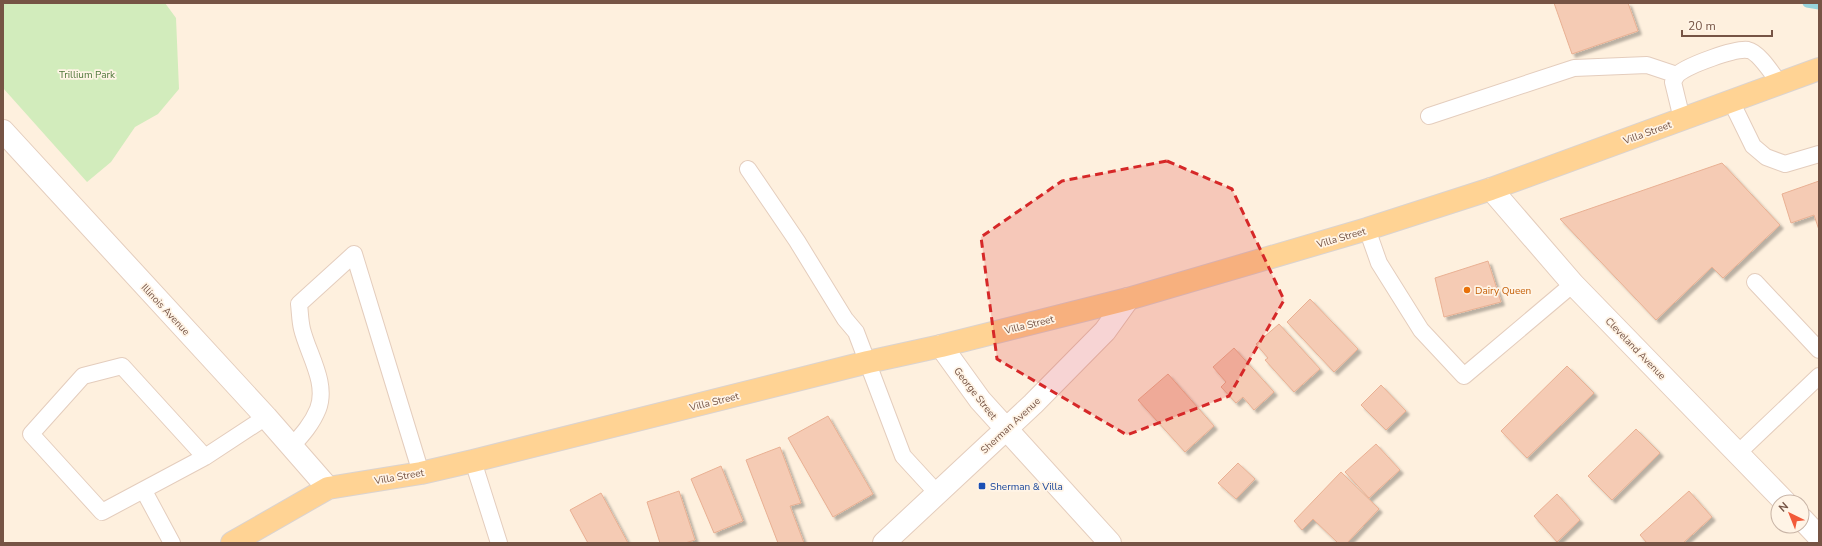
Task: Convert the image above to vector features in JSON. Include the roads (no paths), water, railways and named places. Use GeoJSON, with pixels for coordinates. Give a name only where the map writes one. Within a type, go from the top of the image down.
{"type":"FeatureCollection","features":[{"type":"Feature","properties":{"kind":"main road","name":"Villa Street"},"geometry":{"type":"LineString","coordinates":[[232,543],[328,488],[421,473],[473,461],[868,362],[941,346],[1128,299],[1367,229],[1491,189],[1819,69]]}},
{"type":"Feature","properties":{"kind":"street","name":"Illinois Avenue"},"geometry":{"type":"LineString","coordinates":[[3,130],[266,417],[328,488]]}},
{"type":"Feature","properties":{"kind":"street","name":"Cleveland Avenue"},"geometry":{"type":"LineString","coordinates":[[1491,189],[1573,284],[1777,494]]}},
{"type":"Feature","properties":{"kind":"street","name":"Sherman Avenue"},"geometry":{"type":"LineString","coordinates":[[884,543],[1006,430],[1105,331],[1128,299]]}},
{"type":"Feature","properties":{"kind":"street","name":"George Street"},"geometry":{"type":"LineString","coordinates":[[941,346],[972,391],[1110,543]]}},
{"type":"Feature","properties":{"kind":"street"},"geometry":{"type":"LineString","coordinates":[[1810,527],[1819,537]]}},
{"type":"Feature","properties":{"kind":"lane"},"geometry":{"type":"LineString","coordinates":[[1682,119],[1673,82],[1678,75],[1691,67],[1736,51],[1749,50],[1759,56],[1780,84]]}},
{"type":"Feature","properties":{"kind":"lane"},"geometry":{"type":"LineString","coordinates":[[1429,116],[1574,68],[1647,65],[1678,75]]}},
{"type":"Feature","properties":{"kind":"lane"},"geometry":{"type":"LineString","coordinates":[[1731,101],[1753,146],[1766,157],[1785,164],[1819,154]]}},
{"type":"Feature","properties":{"kind":"lane"},"geometry":{"type":"LineString","coordinates":[[748,170],[797,241],[845,319],[856,332],[903,456],[937,493]]}},
{"type":"Feature","properties":{"kind":"lane"},"geometry":{"type":"LineString","coordinates":[[1367,229],[1379,263],[1421,330],[1464,376],[1573,284]]}},
{"type":"Feature","properties":{"kind":"lane"},"geometry":{"type":"LineString","coordinates":[[292,446],[310,424],[318,408],[320,393],[316,370],[302,329],[300,304],[354,254],[421,473]]}},
{"type":"Feature","properties":{"kind":"lane"},"geometry":{"type":"LineString","coordinates":[[1755,282],[1819,350]]}},
{"type":"Feature","properties":{"kind":"lane"},"geometry":{"type":"LineString","coordinates":[[205,457],[122,366],[83,376],[31,434],[102,512],[144,491],[205,457],[266,417]]}},
{"type":"Feature","properties":{"kind":"lane"},"geometry":{"type":"LineString","coordinates":[[1738,453],[1819,376]]}},
{"type":"Feature","properties":{"kind":"lane"},"geometry":{"type":"LineString","coordinates":[[473,461],[499,543]]}},
{"type":"Feature","properties":{"kind":"lane"},"geometry":{"type":"LineString","coordinates":[[144,491],[172,543]]}},
{"type":"Feature","properties":{"kind":"waterway"},"geometry":{"type":"LineString","coordinates":[[1807,3],[1819,5]]}},
{"type":"Feature","properties":{"kind":"place","name":"Dairy Queen"},"geometry":{"type":"Point","coordinates":[1467,290]}},
{"type":"Feature","properties":{"kind":"place","name":"Sherman & Villa"},"geometry":{"type":"Point","coordinates":[982,486]}},
{"type":"Feature","properties":{"kind":"park label","name":"Trillium Park"},"geometry":{"type":"Point","coordinates":[87,74]}}]}
